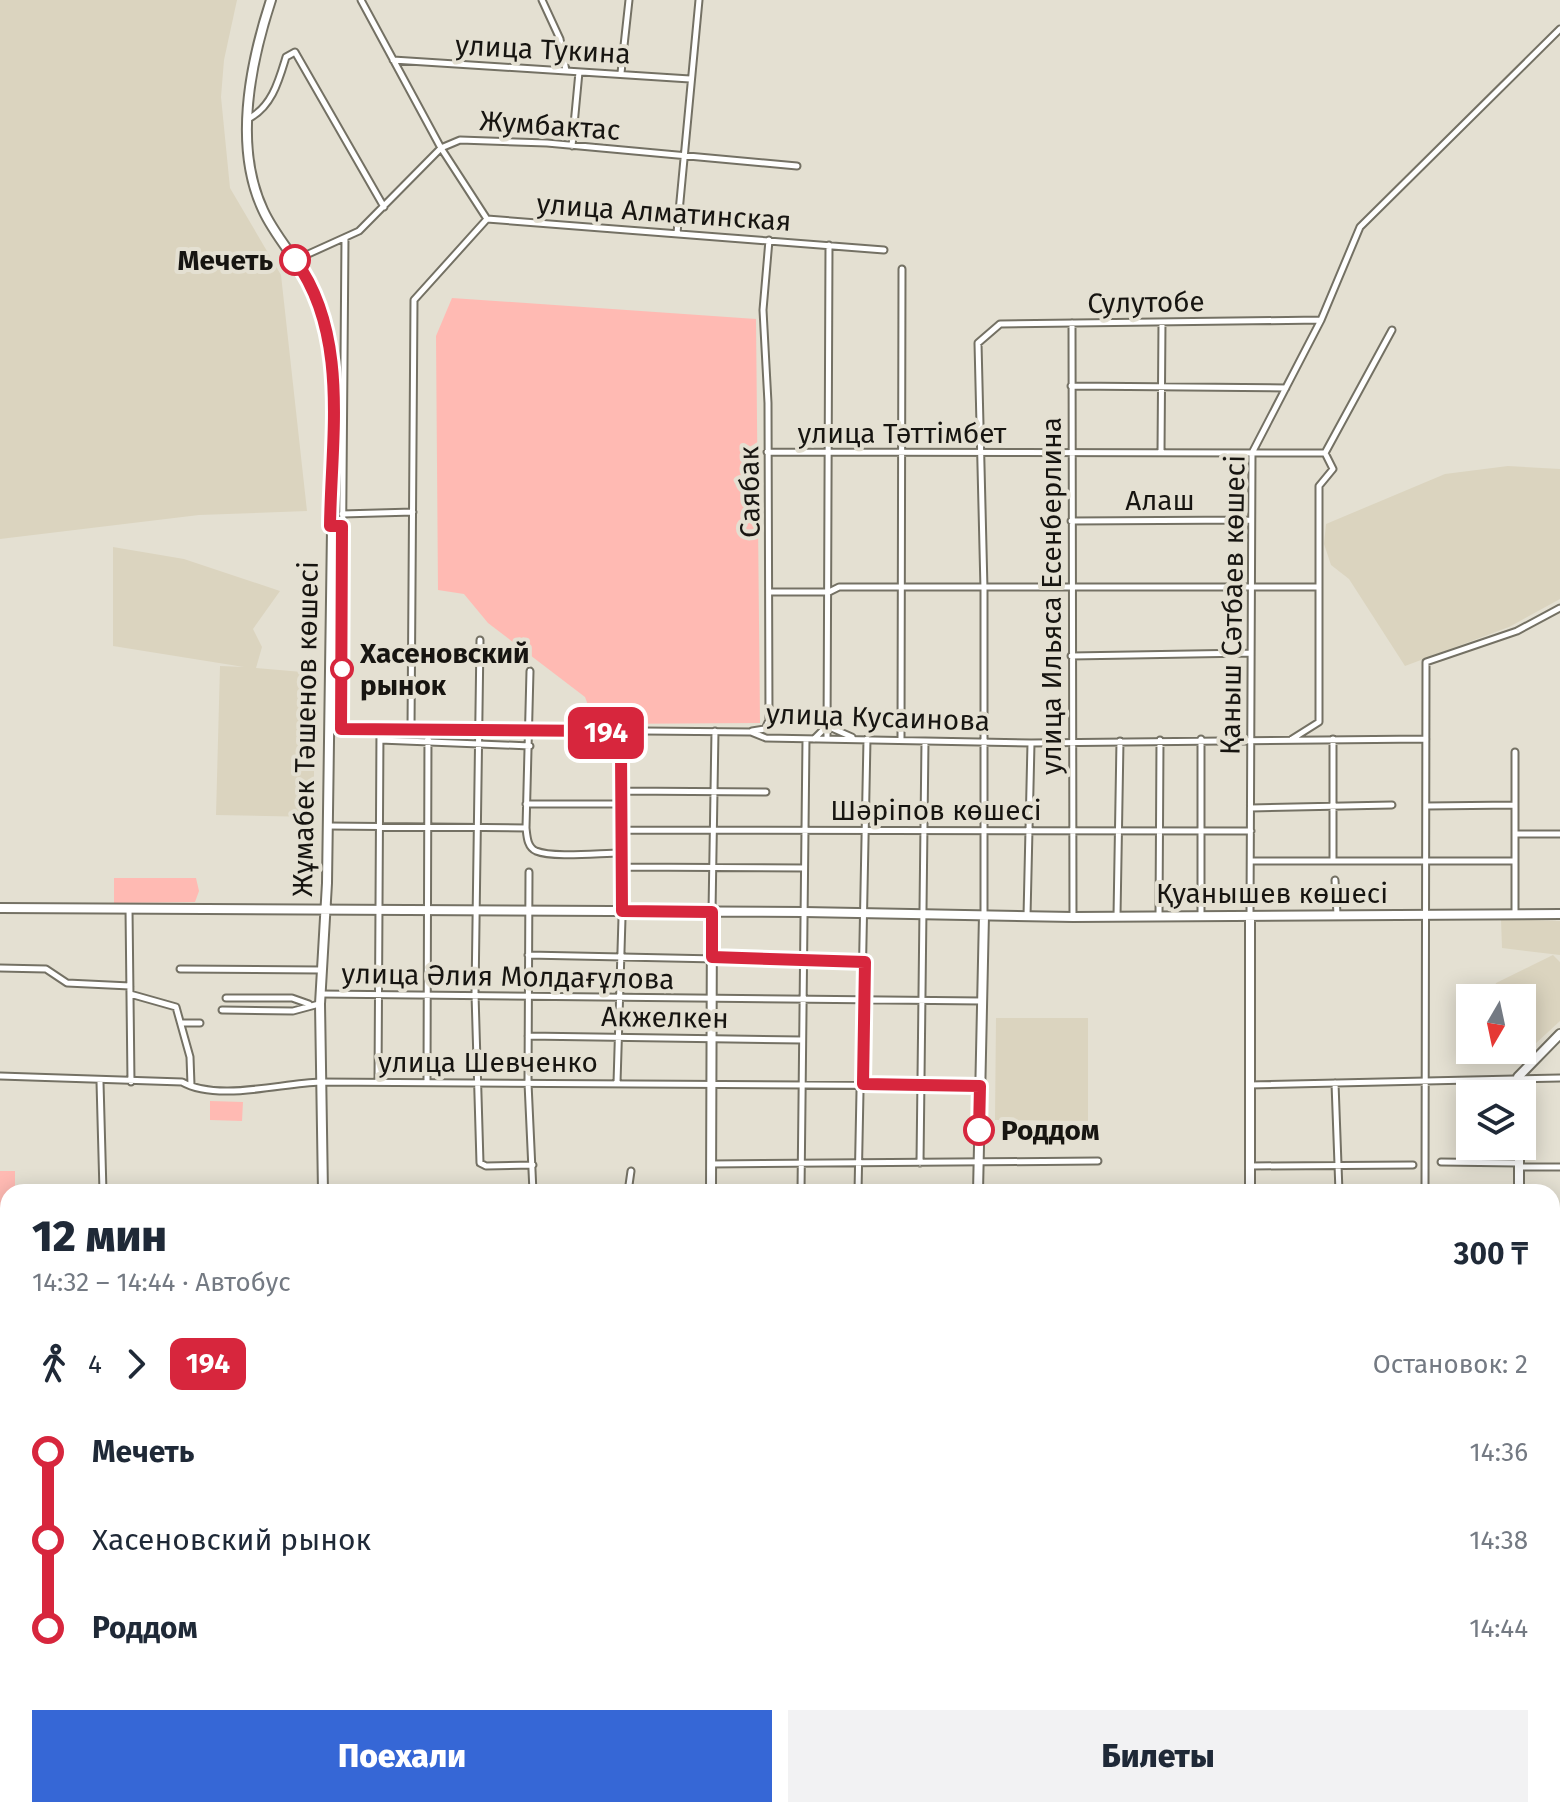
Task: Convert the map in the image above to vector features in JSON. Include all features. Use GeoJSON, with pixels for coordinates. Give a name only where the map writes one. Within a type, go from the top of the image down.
{"type":"FeatureCollection","features":[{"type":"Feature","properties":{"kind":"street","name":"Жұмабек Тәшенов көшесі"},"geometry":{"type":"LineString","coordinates":[[271,0],[263,27],[248,119],[249,165],[260,204],[295,260],[318,306],[333,367],[328,826],[320,1004],[323,1184]]}},
{"type":"Feature","properties":{"kind":"street"},"geometry":{"type":"LineString","coordinates":[[361,0],[441,148],[487,219],[414,300],[411,729]]}},
{"type":"Feature","properties":{"kind":"street"},"geometry":{"type":"LineString","coordinates":[[542,0],[560,39],[566,71]]}},
{"type":"Feature","properties":{"kind":"street"},"geometry":{"type":"LineString","coordinates":[[621,73],[629,0]]}},
{"type":"Feature","properties":{"kind":"street"},"geometry":{"type":"LineString","coordinates":[[677,233],[699,0]]}},
{"type":"Feature","properties":{"kind":"street","name":"Қаныш Сәтбаев көшесі"},"geometry":{"type":"LineString","coordinates":[[1250,1184],[1252,453],[1321,320],[1360,227],[1560,29]]}},
{"type":"Feature","properties":{"kind":"street"},"geometry":{"type":"LineString","coordinates":[[248,119],[257,114],[280,82],[290,53],[295,52],[384,207]]}},
{"type":"Feature","properties":{"kind":"street","name":"улица Тукина"},"geometry":{"type":"LineString","coordinates":[[393,60],[690,79]]}},
{"type":"Feature","properties":{"kind":"street"},"geometry":{"type":"LineString","coordinates":[[572,146],[579,72]]}},
{"type":"Feature","properties":{"kind":"street","name":"Жумбактас"},"geometry":{"type":"LineString","coordinates":[[295,260],[359,231],[441,148],[460,140],[572,146],[797,166]]}},
{"type":"Feature","properties":{"kind":"street","name":"улица Алматинская"},"geometry":{"type":"LineString","coordinates":[[487,219],[884,250]]}},
{"type":"Feature","properties":{"kind":"street"},"geometry":{"type":"LineString","coordinates":[[341,729],[345,237]]}},
{"type":"Feature","properties":{"kind":"street","name":"Саябак"},"geometry":{"type":"LineString","coordinates":[[751,732],[765,729],[769,720],[771,592],[763,310],[769,240]]}},
{"type":"Feature","properties":{"kind":"street"},"geometry":{"type":"LineString","coordinates":[[827,739],[829,245]]}},
{"type":"Feature","properties":{"kind":"street"},"geometry":{"type":"LineString","coordinates":[[901,740],[899,453],[902,269]]}},
{"type":"Feature","properties":{"kind":"street","name":"Сулутобе"},"geometry":{"type":"LineString","coordinates":[[981,453],[978,343],[1000,324],[1321,320]]}},
{"type":"Feature","properties":{"kind":"street"},"geometry":{"type":"LineString","coordinates":[[1161,453],[1162,322]]}},
{"type":"Feature","properties":{"kind":"street","name":"улица Ильяса Есенберлина"},"geometry":{"type":"LineString","coordinates":[[1072,323],[1073,917]]}},
{"type":"Feature","properties":{"kind":"street"},"geometry":{"type":"LineString","coordinates":[[1292,739],[1319,722],[1319,486],[1333,469],[1325,453],[1392,330]]}},
{"type":"Feature","properties":{"kind":"street"},"geometry":{"type":"LineString","coordinates":[[1071,386],[1286,388]]}},
{"type":"Feature","properties":{"kind":"street","name":"улица Тәттімбет"},"geometry":{"type":"LineString","coordinates":[[767,452],[1325,453]]}},
{"type":"Feature","properties":{"kind":"street"},"geometry":{"type":"LineString","coordinates":[[978,1184],[984,915],[981,453]]}},
{"type":"Feature","properties":{"kind":"street"},"geometry":{"type":"LineString","coordinates":[[342,514],[413,512]]}},
{"type":"Feature","properties":{"kind":"street","name":"Алаш"},"geometry":{"type":"LineString","coordinates":[[1070,521],[1250,520]]}},
{"type":"Feature","properties":{"kind":"street"},"geometry":{"type":"LineString","coordinates":[[330,526],[342,526]]}},
{"type":"Feature","properties":{"kind":"street"},"geometry":{"type":"LineString","coordinates":[[771,592],[829,592],[839,587],[1319,587]]}},
{"type":"Feature","properties":{"kind":"street"},"geometry":{"type":"LineString","coordinates":[[1425,1184],[1426,662],[1517,631],[1560,608]]}},
{"type":"Feature","properties":{"kind":"street"},"geometry":{"type":"LineString","coordinates":[[480,640],[475,994],[480,1163],[486,1166],[533,1165]]}},
{"type":"Feature","properties":{"kind":"street"},"geometry":{"type":"LineString","coordinates":[[1071,656],[1251,653]]}},
{"type":"Feature","properties":{"kind":"street"},"geometry":{"type":"LineString","coordinates":[[530,671],[531,732],[526,804],[529,844],[536,851],[620,853]]}},
{"type":"Feature","properties":{"kind":"street"},"geometry":{"type":"LineString","coordinates":[[827,726],[858,739]]}},
{"type":"Feature","properties":{"kind":"street"},"geometry":{"type":"LineString","coordinates":[[813,739],[827,726]]}},
{"type":"Feature","properties":{"kind":"street","name":"улица Кусаинова"},"geometry":{"type":"LineString","coordinates":[[327,728],[531,732],[715,731],[751,732],[766,738],[1031,743],[1426,739]]}},
{"type":"Feature","properties":{"kind":"street"},"geometry":{"type":"LineString","coordinates":[[378,1082],[380,729]]}},
{"type":"Feature","properties":{"kind":"street"},"geometry":{"type":"LineString","coordinates":[[427,1082],[428,730]]}},
{"type":"Feature","properties":{"kind":"street"},"geometry":{"type":"LineString","coordinates":[[605,731],[621,752]]}},
{"type":"Feature","properties":{"kind":"street"},"geometry":{"type":"LineString","coordinates":[[617,1083],[622,911],[621,752],[629,731]]}},
{"type":"Feature","properties":{"kind":"street"},"geometry":{"type":"LineString","coordinates":[[711,1184],[715,731]]}},
{"type":"Feature","properties":{"kind":"street"},"geometry":{"type":"LineString","coordinates":[[801,1184],[806,739]]}},
{"type":"Feature","properties":{"kind":"street"},"geometry":{"type":"LineString","coordinates":[[858,1184],[863,1084],[867,739]]}},
{"type":"Feature","properties":{"kind":"street"},"geometry":{"type":"LineString","coordinates":[[1201,739],[1201,916]]}},
{"type":"Feature","properties":{"kind":"street"},"geometry":{"type":"LineString","coordinates":[[1333,739],[1333,860]]}},
{"type":"Feature","properties":{"kind":"street"},"geometry":{"type":"LineString","coordinates":[[380,740],[530,746]]}},
{"type":"Feature","properties":{"kind":"street"},"geometry":{"type":"LineString","coordinates":[[1159,915],[1160,740]]}},
{"type":"Feature","properties":{"kind":"street"},"geometry":{"type":"LineString","coordinates":[[920,1163],[925,741]]}},
{"type":"Feature","properties":{"kind":"street"},"geometry":{"type":"LineString","coordinates":[[1117,916],[1120,741]]}},
{"type":"Feature","properties":{"kind":"street"},"geometry":{"type":"LineString","coordinates":[[1027,916],[1031,743]]}},
{"type":"Feature","properties":{"kind":"street"},"geometry":{"type":"LineString","coordinates":[[1515,752],[1515,914]]}},
{"type":"Feature","properties":{"kind":"street"},"geometry":{"type":"LineString","coordinates":[[620,791],[766,792]]}},
{"type":"Feature","properties":{"kind":"street"},"geometry":{"type":"LineString","coordinates":[[526,804],[620,804]]}},
{"type":"Feature","properties":{"kind":"street"},"geometry":{"type":"LineString","coordinates":[[1251,808],[1392,805]]}},
{"type":"Feature","properties":{"kind":"street"},"geometry":{"type":"LineString","coordinates":[[1427,806],[1515,805]]}},
{"type":"Feature","properties":{"kind":"street"},"geometry":{"type":"LineString","coordinates":[[328,826],[526,828]]}},
{"type":"Feature","properties":{"kind":"street","name":"Шәріпов көшесі"},"geometry":{"type":"LineString","coordinates":[[620,830],[1251,831]]}},
{"type":"Feature","properties":{"kind":"street"},"geometry":{"type":"LineString","coordinates":[[1516,834],[1560,834]]}},
{"type":"Feature","properties":{"kind":"street"},"geometry":{"type":"LineString","coordinates":[[1252,861],[1515,861]]}},
{"type":"Feature","properties":{"kind":"street"},"geometry":{"type":"LineString","coordinates":[[621,867],[804,868]]}},
{"type":"Feature","properties":{"kind":"street"},"geometry":{"type":"LineString","coordinates":[[529,872],[528,1083],[533,1184]]}},
{"type":"Feature","properties":{"kind":"street"},"geometry":{"type":"LineString","coordinates":[[1335,880],[1337,914]]}},
{"type":"Feature","properties":{"kind":"street","name":"Қуанышев көшесі"},"geometry":{"type":"LineString","coordinates":[[0,908],[865,912],[1073,917],[1560,914]]}},
{"type":"Feature","properties":{"kind":"street"},"geometry":{"type":"LineString","coordinates":[[129,909],[131,1082]]}},
{"type":"Feature","properties":{"kind":"street"},"geometry":{"type":"LineString","coordinates":[[528,955],[865,962]]}},
{"type":"Feature","properties":{"kind":"street"},"geometry":{"type":"LineString","coordinates":[[0,968],[46,969],[61,982],[72,984],[130,986]]}},
{"type":"Feature","properties":{"kind":"street"},"geometry":{"type":"LineString","coordinates":[[180,969],[321,970]]}},
{"type":"Feature","properties":{"kind":"street"},"geometry":{"type":"LineString","coordinates":[[130,994],[175,1005],[190,1057],[189,1081],[195,1089]]}},
{"type":"Feature","properties":{"kind":"street","name":"улица Әлия Молдағұлова"},"geometry":{"type":"LineString","coordinates":[[321,994],[982,1001]]}},
{"type":"Feature","properties":{"kind":"street","name":"улица Әлия Молдағұлова"},"geometry":{"type":"LineString","coordinates":[[226,998],[292,998],[320,1004]]}},
{"type":"Feature","properties":{"kind":"street","name":"улица Әлия Молдағұлова"},"geometry":{"type":"LineString","coordinates":[[222,1010],[293,1011],[310,1004]]}},
{"type":"Feature","properties":{"kind":"street"},"geometry":{"type":"LineString","coordinates":[[182,1023],[200,1023]]}},
{"type":"Feature","properties":{"kind":"street"},"geometry":{"type":"LineString","coordinates":[[1518,1080],[1560,1034]]}},
{"type":"Feature","properties":{"kind":"street","name":"Акжелкен"},"geometry":{"type":"LineString","coordinates":[[528,1036],[802,1040]]}},
{"type":"Feature","properties":{"kind":"street","name":"улица Шевченко"},"geometry":{"type":"LineString","coordinates":[[0,1076],[63,1076],[100,1082],[182,1082],[195,1089],[275,1089],[293,1083],[320,1082],[980,1086]]}},
{"type":"Feature","properties":{"kind":"street"},"geometry":{"type":"LineString","coordinates":[[1248,1085],[1560,1078]]}},
{"type":"Feature","properties":{"kind":"street"},"geometry":{"type":"LineString","coordinates":[[100,1082],[103,1184]]}},
{"type":"Feature","properties":{"kind":"street"},"geometry":{"type":"LineString","coordinates":[[1335,1083],[1339,1184]]}},
{"type":"Feature","properties":{"kind":"street"},"geometry":{"type":"LineString","coordinates":[[1519,1160],[1519,1184]]}},
{"type":"Feature","properties":{"kind":"street"},"geometry":{"type":"LineString","coordinates":[[711,1164],[1098,1161]]}},
{"type":"Feature","properties":{"kind":"street"},"geometry":{"type":"LineString","coordinates":[[1441,1162],[1560,1167]]}},
{"type":"Feature","properties":{"kind":"street"},"geometry":{"type":"LineString","coordinates":[[1250,1166],[1413,1165]]}},
{"type":"Feature","properties":{"kind":"street"},"geometry":{"type":"LineString","coordinates":[[629,1184],[631,1171]]}},
{"type":"Feature","properties":{"kind":"shaded area"},"geometry":{"type":"Polygon","coordinates":[[[0,0],[237,0],[224,60],[221,97],[230,188],[281,275],[307,511],[199,515],[0,539],[0,0]]]}},
{"type":"Feature","properties":{"kind":"shaded area"},"geometry":{"type":"Polygon","coordinates":[[[452,298],[756,319],[760,723],[595,724],[585,697],[488,623],[464,594],[438,590],[436,336],[452,298]]]}},
{"type":"Feature","properties":{"kind":"shaded area"},"geometry":{"type":"Polygon","coordinates":[[[1508,466],[1560,469],[1560,599],[1509,627],[1405,666],[1349,579],[1331,565],[1324,544],[1326,524],[1445,474],[1508,466]]]}},
{"type":"Feature","properties":{"kind":"shaded area"},"geometry":{"type":"Polygon","coordinates":[[[113,547],[184,559],[280,591],[253,629],[262,647],[256,668],[314,673],[314,817],[216,815],[220,666],[244,667],[113,646],[113,547]]]}},
{"type":"Feature","properties":{"kind":"shaded area"},"geometry":{"type":"Polygon","coordinates":[[[114,878],[196,878],[199,891],[195,902],[114,903],[114,878]]]}},
{"type":"Feature","properties":{"kind":"shaded area"},"geometry":{"type":"Polygon","coordinates":[[[1501,919],[1560,921],[1560,955],[1502,948],[1501,919]]]}},
{"type":"Feature","properties":{"kind":"shaded area"},"geometry":{"type":"Polygon","coordinates":[[[1553,955],[1560,962],[1560,1021],[1536,1043],[1536,984],[1496,983],[1553,955]]]}},
{"type":"Feature","properties":{"kind":"shaded area"},"geometry":{"type":"Polygon","coordinates":[[[996,1018],[1088,1018],[1088,1121],[995,1120],[996,1018]]]}},
{"type":"Feature","properties":{"kind":"shaded area"},"geometry":{"type":"Polygon","coordinates":[[[210,1101],[243,1102],[242,1121],[210,1120],[210,1101]]]}},
{"type":"Feature","properties":{"kind":"shaded area"},"geometry":{"type":"Polygon","coordinates":[[[0,1171],[15,1171],[15,1184],[0,1184],[0,1171]]]}},
{"type":"Feature","properties":{"kind":"bus line","name":"194"},"geometry":{"type":"LineString","coordinates":[[295,260],[318,306],[333,367],[330,526],[342,526],[341,729],[605,731],[621,752],[622,911],[712,912],[712,957],[865,962],[863,1084],[980,1086],[979,1130]]}},
{"type":"Feature","properties":{"kind":"place","name":"Мечеть"},"geometry":{"type":"Point","coordinates":[295,260]}},
{"type":"Feature","properties":{"kind":"place","name":"Хасеновский рынок"},"geometry":{"type":"Point","coordinates":[342,669]}},
{"type":"Feature","properties":{"kind":"place","name":"Роддом"},"geometry":{"type":"Point","coordinates":[979,1130]}}]}
